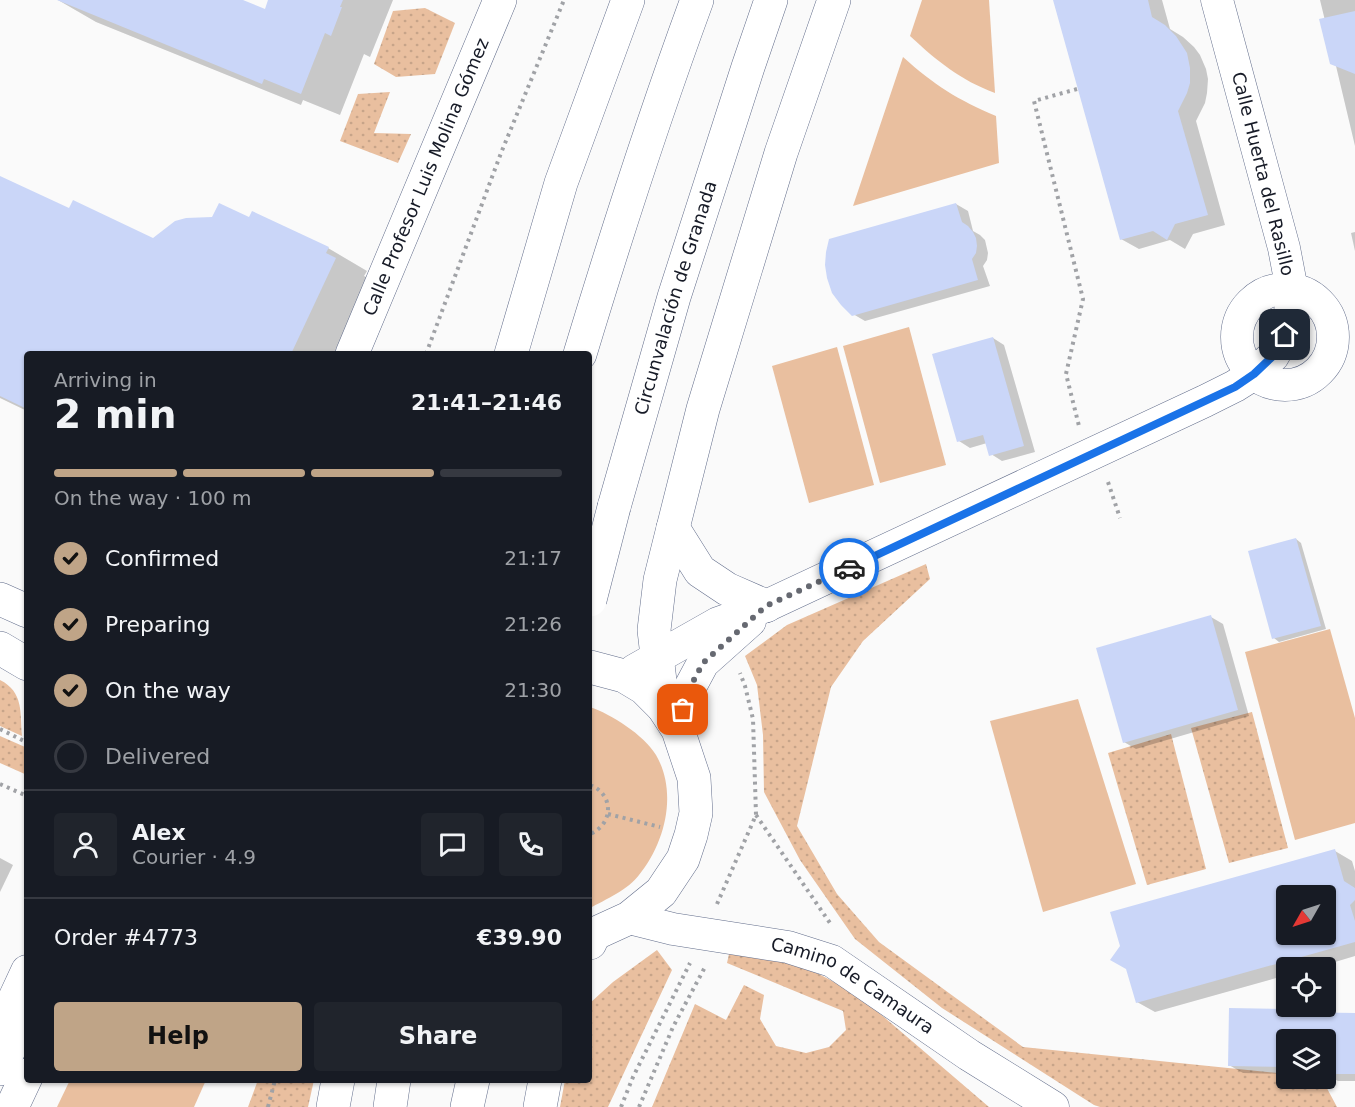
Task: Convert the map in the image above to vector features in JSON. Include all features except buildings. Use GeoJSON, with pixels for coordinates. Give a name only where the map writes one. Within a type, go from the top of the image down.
{"type":"FeatureCollection","features":[{"type":"Feature","properties":{"kind":"main road","name":"Calle Profesor Luis Molina Gómez"},"geometry":{"type":"LineString","coordinates":[[353,351],[500,0]]}},
{"type":"Feature","properties":{"kind":"main road"},"geometry":{"type":"LineString","coordinates":[[512,351],[561,183],[628,0]]}},
{"type":"Feature","properties":{"kind":"main road"},"geometry":{"type":"LineString","coordinates":[[581,351],[672,67],[697,0]]}},
{"type":"Feature","properties":{"kind":"main road","name":"Circunvalación de Granada"},"geometry":{"type":"LineString","coordinates":[[592,592],[674,297],[771,0]]}},
{"type":"Feature","properties":{"kind":"main road"},"geometry":{"type":"LineString","coordinates":[[592,936],[629,918],[661,892],[682,859],[691,835],[696,813],[694,778],[670,719],[656,658],[654,630],[660,580],[703,409],[781,153],[834,0]]}},
{"type":"Feature","properties":{"kind":"main road"},"geometry":{"type":"LineString","coordinates":[[673,528],[700,571],[727,590],[766,606]]}},
{"type":"Feature","properties":{"kind":"main road"},"geometry":{"type":"LineString","coordinates":[[0,599],[24,610]]}},
{"type":"Feature","properties":{"kind":"main road"},"geometry":{"type":"LineString","coordinates":[[0,648],[24,662]]}},
{"type":"Feature","properties":{"kind":"main road"},"geometry":{"type":"LineString","coordinates":[[592,668],[624,676],[644,688],[670,719]]}},
{"type":"Feature","properties":{"kind":"main road"},"geometry":{"type":"LineString","coordinates":[[0,1069],[24,1017]]}},
{"type":"Feature","properties":{"kind":"main road"},"geometry":{"type":"LineString","coordinates":[[12,1107],[24,1081]]}},
{"type":"Feature","properties":{"kind":"main road"},"geometry":{"type":"LineString","coordinates":[[333,1107],[337,1083]]}},
{"type":"Feature","properties":{"kind":"main road"},"geometry":{"type":"LineString","coordinates":[[540,1107],[544,1083]]}},
{"type":"Feature","properties":{"kind":"street","name":"Calle Huerta del Rasillo"},"geometry":{"type":"LineString","coordinates":[[624,676],[718,623],[766,606],[1235,387],[1254,374],[1273,356],[1285,335],[1292,290],[1284,248],[1217,0]]}},
{"type":"Feature","properties":{"kind":"street"},"geometry":{"type":"LineString","coordinates":[[1276,290],[1292,290],[1311,296],[1320,304],[1329,318],[1333,333],[1332,350],[1325,364],[1314,376],[1300,384],[1283,386],[1268,382],[1254,374],[1242,360],[1238,348],[1237,332],[1241,318],[1249,304],[1261,295],[1276,290]]}},
{"type":"Feature","properties":{"kind":"street","name":"Calle Huerta del Rasillo"},"geometry":{"type":"LineString","coordinates":[[670,719],[703,663],[766,606]]}},
{"type":"Feature","properties":{"kind":"street","name":"Camino de Camaura"},"geometry":{"type":"LineString","coordinates":[[629,918],[673,929],[788,947],[832,961],[969,1055],[1053,1107]]}},
{"type":"Feature","properties":{"kind":"street"},"geometry":{"type":"LineString","coordinates":[[0,1029],[24,977]]}},
{"type":"Feature","properties":{"kind":"path"},"geometry":{"type":"LineString","coordinates":[[427,351],[501,153],[564,0]]}},
{"type":"Feature","properties":{"kind":"path"},"geometry":{"type":"LineString","coordinates":[[1077,89],[1034,101],[1083,299],[1066,374],[1080,430]]}},
{"type":"Feature","properties":{"kind":"path"},"geometry":{"type":"LineString","coordinates":[[1107,476],[1120,518]]}},
{"type":"Feature","properties":{"kind":"path"},"geometry":{"type":"LineString","coordinates":[[0,729],[24,741]]}},
{"type":"Feature","properties":{"kind":"path"},"geometry":{"type":"LineString","coordinates":[[0,784],[24,795]]}},
{"type":"Feature","properties":{"kind":"path"},"geometry":{"type":"LineString","coordinates":[[592,786],[600,791],[606,799],[608,814],[604,824],[592,833]]}},
{"type":"Feature","properties":{"kind":"path"},"geometry":{"type":"LineString","coordinates":[[608,814],[663,828]]}},
{"type":"Feature","properties":{"kind":"path"},"geometry":{"type":"LineString","coordinates":[[756,815],[833,927]]}},
{"type":"Feature","properties":{"kind":"path"},"geometry":{"type":"LineString","coordinates":[[621,1107],[633,1077],[693,956]]}},
{"type":"Feature","properties":{"kind":"path"},"geometry":{"type":"LineString","coordinates":[[639,1107],[673,1027],[705,967]]}},
{"type":"Feature","properties":{"kind":"path"},"geometry":{"type":"LineString","coordinates":[[268,1107],[274,1083]]}},
{"type":"Feature","properties":{"kind":"shaded area"},"geometry":{"type":"Polygon","coordinates":[[[922,0],[989,0],[995,93],[950,69],[910,36],[922,0]]]}},
{"type":"Feature","properties":{"kind":"shaded area"},"geometry":{"type":"Polygon","coordinates":[[[425,8],[455,23],[435,74],[396,77],[374,64],[393,11],[425,8]]]}},
{"type":"Feature","properties":{"kind":"shaded area"},"geometry":{"type":"Polygon","coordinates":[[[903,57],[947,91],[996,116],[999,163],[853,206],[903,57]]]}},
{"type":"Feature","properties":{"kind":"shaded area"},"geometry":{"type":"Polygon","coordinates":[[[390,92],[374,133],[411,134],[398,163],[340,141],[358,94],[390,92]]]}},
{"type":"Feature","properties":{"kind":"shaded area"},"geometry":{"type":"Polygon","coordinates":[[[909,327],[946,465],[880,483],[843,346],[909,327]]]}},
{"type":"Feature","properties":{"kind":"shaded area"},"geometry":{"type":"Polygon","coordinates":[[[837,347],[874,485],[809,503],[772,366],[837,347]]]}},
{"type":"Feature","properties":{"kind":"shaded area"},"geometry":{"type":"Polygon","coordinates":[[[926,564],[930,579],[863,641],[831,687],[797,826],[837,894],[879,942],[1023,1047],[1276,1073],[1276,1089],[1327,1089],[1337,1107],[1100,1107],[1094,1105],[942,1008],[855,939],[800,860],[764,792],[763,735],[757,685],[745,656],[787,625],[926,564]]]}},
{"type":"Feature","properties":{"kind":"shaded area"},"geometry":{"type":"Polygon","coordinates":[[[1330,629],[1355,718],[1355,823],[1295,840],[1245,652],[1330,629]]]}},
{"type":"Feature","properties":{"kind":"shaded area"},"geometry":{"type":"Polygon","coordinates":[[[0,680],[8,685],[17,697],[22,736],[0,726],[0,680]]]}},
{"type":"Feature","properties":{"kind":"shaded area"},"geometry":{"type":"Polygon","coordinates":[[[1078,699],[1136,884],[1043,912],[990,721],[1078,699]]]}},
{"type":"Feature","properties":{"kind":"shaded area"},"geometry":{"type":"Polygon","coordinates":[[[592,708],[626,726],[651,747],[663,770],[666,785],[666,817],[656,848],[635,880],[592,907],[592,708]]]}},
{"type":"Feature","properties":{"kind":"shaded area"},"geometry":{"type":"Polygon","coordinates":[[[1252,712],[1288,848],[1229,863],[1191,728],[1252,712]]]}},
{"type":"Feature","properties":{"kind":"shaded area"},"geometry":{"type":"Polygon","coordinates":[[[1171,734],[1206,869],[1147,885],[1108,753],[1171,734]]]}},
{"type":"Feature","properties":{"kind":"shaded area"},"geometry":{"type":"Polygon","coordinates":[[[0,736],[24,747],[24,774],[0,763],[0,736]]]}},
{"type":"Feature","properties":{"kind":"shaded area"},"geometry":{"type":"Polygon","coordinates":[[[657,950],[672,970],[608,1107],[560,1107],[564,1083],[592,1083],[592,1001],[613,982],[657,950]]]}},
{"type":"Feature","properties":{"kind":"shaded area"},"geometry":{"type":"Polygon","coordinates":[[[729,954],[794,961],[857,994],[989,1107],[652,1107],[695,1004],[726,1020],[744,985],[764,995],[760,1019],[776,1046],[806,1053],[829,1047],[846,1030],[843,1011],[727,963],[729,954]]]}},
{"type":"Feature","properties":{"kind":"shaded area"},"geometry":{"type":"Polygon","coordinates":[[[69,1083],[205,1083],[194,1107],[57,1107],[69,1083]]]}},
{"type":"Feature","properties":{"kind":"shaded area"},"geometry":{"type":"Polygon","coordinates":[[[257,1083],[313,1083],[308,1107],[248,1107],[257,1083]]]}},
{"type":"Feature","properties":{"kind":"way so far"},"geometry":{"type":"LineString","coordinates":[[683,710],[688,691],[703,663],[766,606],[849,568]]}},
{"type":"Feature","properties":{"kind":"route"},"geometry":{"type":"LineString","coordinates":[[849,568],[1235,387],[1254,374],[1273,356],[1285,335]]}}]}
